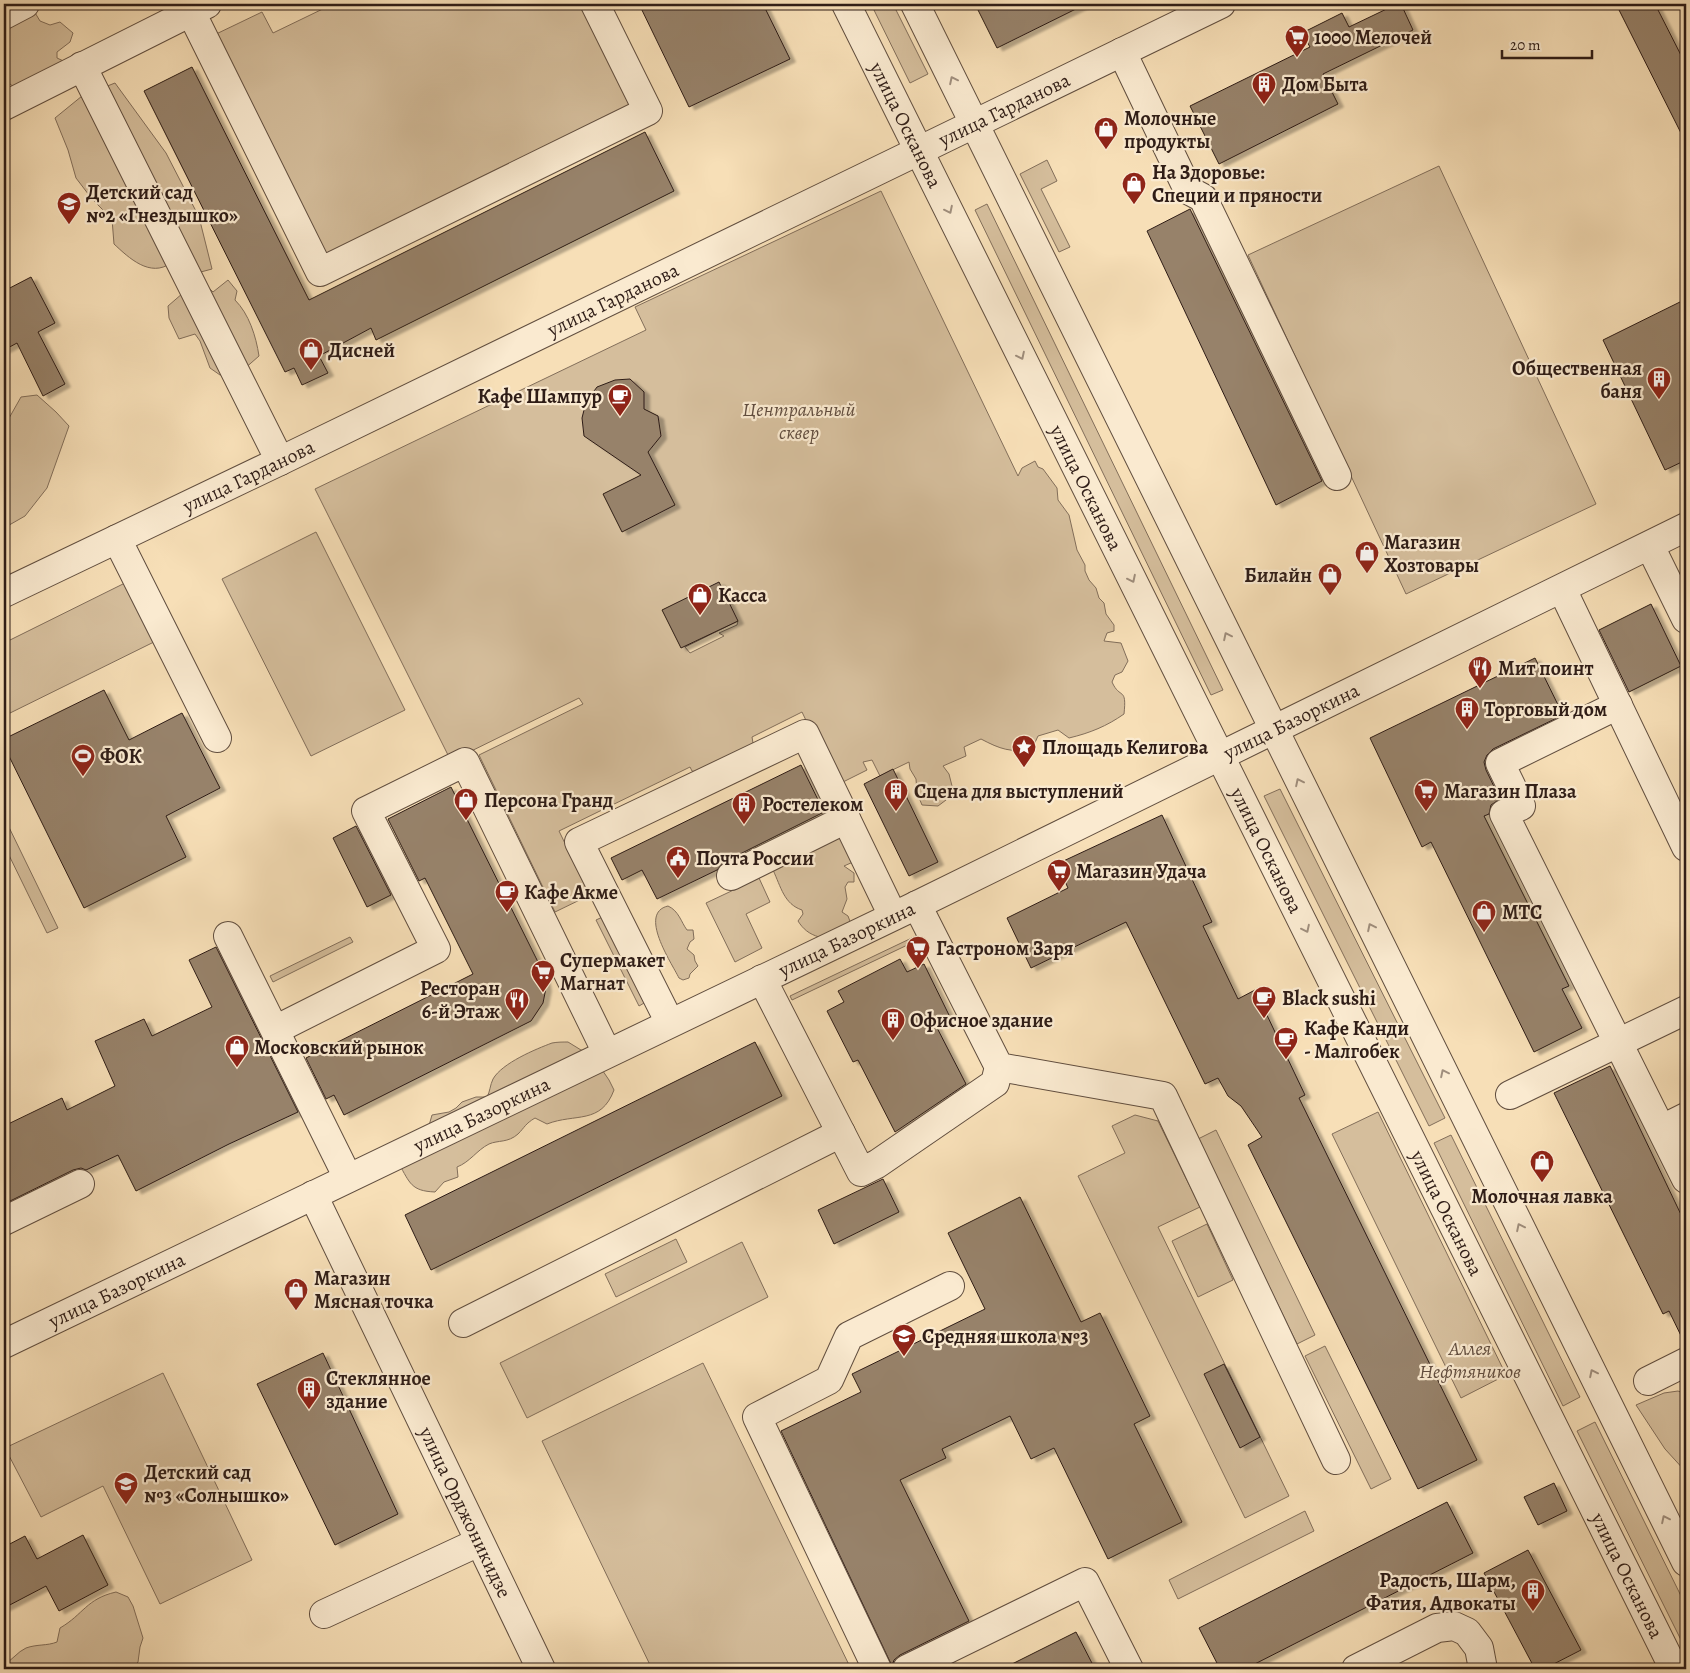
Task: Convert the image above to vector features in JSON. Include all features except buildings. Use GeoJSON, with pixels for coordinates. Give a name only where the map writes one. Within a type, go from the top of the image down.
{"type":"FeatureCollection","features":[{"type":"Feature","properties":{"kind":"street"},"geometry":{"type":"LineString","coordinates":[[4,15],[25,4]]}},
{"type":"Feature","properties":{"kind":"street"},"geometry":{"type":"LineString","coordinates":[[4,106],[199,8],[320,272],[648,111],[595,4]]}},
{"type":"Feature","properties":{"kind":"street","name":"улица Осканова"},"geometry":{"type":"LineString","coordinates":[[846,4],[1674,1669]]}},
{"type":"Feature","properties":{"kind":"street"},"geometry":{"type":"LineString","coordinates":[[915,4],[1686,1562]]}},
{"type":"Feature","properties":{"kind":"street","name":"улица Гарданова"},"geometry":{"type":"LineString","coordinates":[[4,593],[1221,4]]}},
{"type":"Feature","properties":{"kind":"street"},"geometry":{"type":"LineString","coordinates":[[1122,52],[1188,190],[1203,198],[1337,476]]}},
{"type":"Feature","properties":{"kind":"street"},"geometry":{"type":"LineString","coordinates":[[82,66],[280,461]]}},
{"type":"Feature","properties":{"kind":"street","name":"улица Базоркина"},"geometry":{"type":"LineString","coordinates":[[4,1344],[670,1022],[917,905],[1686,528]]}},
{"type":"Feature","properties":{"kind":"street"},"geometry":{"type":"LineString","coordinates":[[117,539],[217,738]]}},
{"type":"Feature","properties":{"kind":"street"},"geometry":{"type":"LineString","coordinates":[[1650,546],[1686,619]]}},
{"type":"Feature","properties":{"kind":"street"},"geometry":{"type":"LineString","coordinates":[[1562,590],[1686,847]]}},
{"type":"Feature","properties":{"kind":"street"},"geometry":{"type":"LineString","coordinates":[[1618,705],[1500,763],[1521,806],[1504,814],[1686,1179]]}},
{"type":"Feature","properties":{"kind":"street"},"geometry":{"type":"LineString","coordinates":[[670,1022],[579,842],[805,734],[893,916]]}},
{"type":"Feature","properties":{"kind":"street"},"geometry":{"type":"LineString","coordinates":[[275,1030],[436,949],[366,811],[465,762],[606,1053]]}},
{"type":"Feature","properties":{"kind":"street"},"geometry":{"type":"LineString","coordinates":[[731,876],[846,819]]}},
{"type":"Feature","properties":{"kind":"street"},"geometry":{"type":"LineString","coordinates":[[762,979],[861,1172],[877,1164],[995,1083],[998,1067],[917,905]]}},
{"type":"Feature","properties":{"kind":"street"},"geometry":{"type":"LineString","coordinates":[[228,936],[348,1178]]}},
{"type":"Feature","properties":{"kind":"street"},"geometry":{"type":"LineString","coordinates":[[1510,1096],[1686,1010]]}},
{"type":"Feature","properties":{"kind":"street"},"geometry":{"type":"LineString","coordinates":[[998,1067],[1163,1096],[1336,1460]]}},
{"type":"Feature","properties":{"kind":"street"},"geometry":{"type":"LineString","coordinates":[[1662,1129],[1686,1117]]}},
{"type":"Feature","properties":{"kind":"street"},"geometry":{"type":"LineString","coordinates":[[462,1323],[841,1134]]}},
{"type":"Feature","properties":{"kind":"street"},"geometry":{"type":"LineString","coordinates":[[4,1221],[80,1184]]}},
{"type":"Feature","properties":{"kind":"street","name":"улица Орджоникидзе"},"geometry":{"type":"LineString","coordinates":[[313,1195],[541,1669]]}},
{"type":"Feature","properties":{"kind":"street"},"geometry":{"type":"LineString","coordinates":[[877,1669],[757,1417],[829,1380],[849,1336],[950,1286]]}},
{"type":"Feature","properties":{"kind":"street"},"geometry":{"type":"LineString","coordinates":[[1648,1381],[1686,1362]]}},
{"type":"Feature","properties":{"kind":"street"},"geometry":{"type":"LineString","coordinates":[[324,1614],[479,1542]]}},
{"type":"Feature","properties":{"kind":"street"},"geometry":{"type":"LineString","coordinates":[[907,1669],[1085,1582],[1129,1669]]}},
{"type":"Feature","properties":{"kind":"street"},"geometry":{"type":"LineString","coordinates":[[1356,1669],[1437,1628],[1454,1626],[1468,1632],[1479,1648],[1483,1669]]}},
{"type":"Feature","properties":{"kind":"green space"},"geometry":{"type":"Polygon","coordinates":[[[4,4],[34,11],[40,21],[50,25],[60,22],[73,33],[70,42],[57,52],[57,58],[72,65],[15,88],[4,79],[4,4]]]}},
{"type":"Feature","properties":{"kind":"green space"},"geometry":{"type":"Polygon","coordinates":[[[333,4],[587,4],[638,109],[323,263],[212,36],[262,12],[273,33],[333,4]]]}},
{"type":"Feature","properties":{"kind":"green space"},"geometry":{"type":"Polygon","coordinates":[[[871,4],[893,4],[928,74],[910,83],[871,4]]]}},
{"type":"Feature","properties":{"kind":"green space"},"geometry":{"type":"Polygon","coordinates":[[[115,83],[166,153],[199,217],[212,269],[197,273],[171,263],[155,268],[133,260],[114,244],[112,219],[92,199],[76,178],[68,150],[55,118],[82,96],[115,83]]]}},
{"type":"Feature","properties":{"kind":"green space"},"geometry":{"type":"Polygon","coordinates":[[[1047,160],[1057,181],[1041,189],[1070,247],[1059,252],[1020,174],[1047,160]]]}},
{"type":"Feature","properties":{"kind":"green space"},"geometry":{"type":"Polygon","coordinates":[[[1439,166],[1596,504],[1406,594],[1248,255],[1439,166]]]}},
{"type":"Feature","properties":{"kind":"green space","name":"Центральный сквер"},"geometry":{"type":"Polygon","coordinates":[[[881,191],[1018,476],[1022,468],[1035,461],[1057,488],[1058,500],[1069,515],[1077,550],[1085,565],[1085,571],[1089,580],[1096,588],[1099,598],[1104,603],[1106,614],[1114,625],[1114,631],[1107,633],[1104,641],[1121,643],[1128,661],[1122,672],[1115,675],[1112,682],[1124,696],[1124,714],[1098,729],[1069,738],[1058,730],[1038,736],[1032,749],[1018,751],[1006,749],[981,739],[964,747],[966,756],[943,766],[949,774],[954,794],[938,806],[922,805],[917,793],[916,779],[910,769],[909,762],[880,776],[872,760],[863,762],[867,770],[837,785],[802,712],[752,737],[752,750],[700,773],[692,771],[690,767],[559,831],[590,895],[555,912],[479,755],[583,704],[579,698],[451,761],[315,489],[646,330],[635,307],[881,191]],[[738,621],[685,647],[690,653],[724,636],[719,633],[737,625],[738,621]]]}},
{"type":"Feature","properties":{"kind":"green space"},"geometry":{"type":"Polygon","coordinates":[[[987,204],[1223,690],[1211,695],[975,210],[987,204]]]}},
{"type":"Feature","properties":{"kind":"green space"},"geometry":{"type":"Polygon","coordinates":[[[228,280],[237,291],[235,300],[251,326],[259,356],[243,370],[220,375],[210,368],[200,341],[195,334],[179,339],[169,318],[168,306],[183,293],[206,285],[213,292],[228,280]]]}},
{"type":"Feature","properties":{"kind":"green space"},"geometry":{"type":"Polygon","coordinates":[[[37,395],[69,426],[47,488],[25,516],[4,528],[4,427],[21,397],[37,395]]]}},
{"type":"Feature","properties":{"kind":"green space"},"geometry":{"type":"Polygon","coordinates":[[[316,532],[405,710],[311,756],[222,579],[316,532]]]}},
{"type":"Feature","properties":{"kind":"green space"},"geometry":{"type":"Polygon","coordinates":[[[131,580],[160,639],[4,716],[4,643],[131,580]]]}},
{"type":"Feature","properties":{"kind":"green space"},"geometry":{"type":"Polygon","coordinates":[[[1280,789],[1445,1118],[1429,1126],[1264,796],[1280,789]]]}},
{"type":"Feature","properties":{"kind":"green space"},"geometry":{"type":"Polygon","coordinates":[[[4,817],[58,928],[47,933],[4,845],[4,817]]]}},
{"type":"Feature","properties":{"kind":"green space"},"geometry":{"type":"Polygon","coordinates":[[[841,837],[853,862],[844,866],[854,873],[854,882],[848,882],[845,887],[847,899],[842,912],[848,916],[851,924],[819,937],[809,933],[800,924],[798,921],[803,914],[802,910],[791,904],[787,899],[773,870],[841,837]]]}},
{"type":"Feature","properties":{"kind":"green space"},"geometry":{"type":"Polygon","coordinates":[[[759,878],[770,902],[746,914],[762,948],[735,962],[706,903],[759,878]]]}},
{"type":"Feature","properties":{"kind":"green space"},"geometry":{"type":"Polygon","coordinates":[[[668,906],[677,914],[687,930],[693,930],[694,939],[690,942],[687,949],[694,955],[698,966],[690,974],[689,978],[683,980],[679,978],[664,950],[656,928],[656,918],[660,910],[668,906]]]}},
{"type":"Feature","properties":{"kind":"green space"},"geometry":{"type":"Polygon","coordinates":[[[609,914],[651,999],[639,1006],[596,920],[609,914]]]}},
{"type":"Feature","properties":{"kind":"green space"},"geometry":{"type":"Polygon","coordinates":[[[918,935],[920,939],[792,1000],[790,996],[918,935]]]}},
{"type":"Feature","properties":{"kind":"green space"},"geometry":{"type":"Polygon","coordinates":[[[350,937],[353,942],[273,982],[270,976],[350,937]]]}},
{"type":"Feature","properties":{"kind":"green space"},"geometry":{"type":"Polygon","coordinates":[[[568,1042],[581,1050],[590,1052],[609,1080],[614,1090],[609,1101],[602,1109],[586,1116],[547,1124],[535,1118],[514,1137],[489,1144],[481,1149],[457,1167],[458,1177],[444,1182],[435,1192],[421,1190],[412,1185],[399,1164],[428,1129],[432,1115],[449,1112],[462,1102],[476,1097],[487,1097],[497,1073],[511,1062],[552,1043],[568,1042]]]}},
{"type":"Feature","properties":{"kind":"green space","name":"Аллея Нефтяников"},"geometry":{"type":"Polygon","coordinates":[[[1378,1112],[1506,1375],[1461,1398],[1332,1134],[1378,1112]]]}},
{"type":"Feature","properties":{"kind":"green space"},"geometry":{"type":"Polygon","coordinates":[[[1135,1115],[1158,1121],[1200,1207],[1158,1227],[1289,1496],[1245,1518],[1078,1176],[1125,1153],[1112,1126],[1135,1115]]]}},
{"type":"Feature","properties":{"kind":"green space"},"geometry":{"type":"Polygon","coordinates":[[[1216,1130],[1315,1335],[1297,1344],[1198,1139],[1216,1130]]]}},
{"type":"Feature","properties":{"kind":"green space"},"geometry":{"type":"Polygon","coordinates":[[[1451,1135],[1580,1397],[1563,1406],[1434,1143],[1451,1135]]]}},
{"type":"Feature","properties":{"kind":"green space"},"geometry":{"type":"Polygon","coordinates":[[[1207,1224],[1233,1280],[1198,1297],[1172,1241],[1207,1224]]]}},
{"type":"Feature","properties":{"kind":"green space"},"geometry":{"type":"Polygon","coordinates":[[[676,1239],[687,1262],[616,1297],[605,1274],[676,1239]]]}},
{"type":"Feature","properties":{"kind":"green space"},"geometry":{"type":"Polygon","coordinates":[[[742,1242],[768,1297],[527,1418],[500,1363],[742,1242]]]}},
{"type":"Feature","properties":{"kind":"green space"},"geometry":{"type":"Polygon","coordinates":[[[1325,1346],[1391,1479],[1371,1489],[1305,1356],[1325,1346]]]}},
{"type":"Feature","properties":{"kind":"green space"},"geometry":{"type":"Polygon","coordinates":[[[703,1363],[851,1669],[652,1669],[542,1441],[703,1363]]]}},
{"type":"Feature","properties":{"kind":"green space"},"geometry":{"type":"Polygon","coordinates":[[[163,1373],[252,1560],[160,1604],[103,1486],[41,1517],[5,1448],[163,1373]]]}},
{"type":"Feature","properties":{"kind":"green space"},"geometry":{"type":"Polygon","coordinates":[[[1678,1391],[1686,1394],[1686,1472],[1665,1449],[1636,1405],[1664,1393],[1678,1391]]]}},
{"type":"Feature","properties":{"kind":"green space"},"geometry":{"type":"Polygon","coordinates":[[[1595,1422],[1686,1606],[1686,1650],[1577,1431],[1595,1422]]]}},
{"type":"Feature","properties":{"kind":"green space"},"geometry":{"type":"Polygon","coordinates":[[[1305,1511],[1314,1531],[1178,1599],[1169,1580],[1305,1511]]]}},
{"type":"Feature","properties":{"kind":"green space"},"geometry":{"type":"Polygon","coordinates":[[[116,1592],[128,1597],[133,1606],[143,1638],[138,1662],[132,1669],[4,1669],[4,1664],[26,1648],[57,1642],[60,1628],[91,1603],[116,1592]]]}},
{"type":"Feature","properties":{"kind":"place","name":"1000 Мелочей"},"geometry":{"type":"Point","coordinates":[1297,58]}},
{"type":"Feature","properties":{"kind":"place","name":"Дом Быта"},"geometry":{"type":"Point","coordinates":[1264,105]}},
{"type":"Feature","properties":{"kind":"place","name":"Молочные продукты"},"geometry":{"type":"Point","coordinates":[1106,150]}},
{"type":"Feature","properties":{"kind":"place","name":"На Здоровье: Специи и пряности"},"geometry":{"type":"Point","coordinates":[1134,205]}},
{"type":"Feature","properties":{"kind":"place","name":"Детский сад №2 «Гнездышко»"},"geometry":{"type":"Point","coordinates":[69,225]}},
{"type":"Feature","properties":{"kind":"place","name":"Дисней"},"geometry":{"type":"Point","coordinates":[311,371]}},
{"type":"Feature","properties":{"kind":"place","name":"Общественная баня"},"geometry":{"type":"Point","coordinates":[1659,400]}},
{"type":"Feature","properties":{"kind":"place","name":"Кафе Шампур"},"geometry":{"type":"Point","coordinates":[620,417]}},
{"type":"Feature","properties":{"kind":"place","name":"Магазин Хозтовары"},"geometry":{"type":"Point","coordinates":[1367,574]}},
{"type":"Feature","properties":{"kind":"place","name":"Билайн"},"geometry":{"type":"Point","coordinates":[1330,596]}},
{"type":"Feature","properties":{"kind":"place","name":"Касса"},"geometry":{"type":"Point","coordinates":[700,616]}},
{"type":"Feature","properties":{"kind":"place","name":"Мит поинт"},"geometry":{"type":"Point","coordinates":[1480,689]}},
{"type":"Feature","properties":{"kind":"place","name":"Торговый дом"},"geometry":{"type":"Point","coordinates":[1467,730]}},
{"type":"Feature","properties":{"kind":"place","name":"Площадь Келигова"},"geometry":{"type":"Point","coordinates":[1024,768]}},
{"type":"Feature","properties":{"kind":"place","name":"ФОК"},"geometry":{"type":"Point","coordinates":[83,777]}},
{"type":"Feature","properties":{"kind":"place","name":"Сцена для выступлений"},"geometry":{"type":"Point","coordinates":[896,812]}},
{"type":"Feature","properties":{"kind":"place","name":"Магазин Плаза"},"geometry":{"type":"Point","coordinates":[1426,812]}},
{"type":"Feature","properties":{"kind":"place","name":"Персона Гранд"},"geometry":{"type":"Point","coordinates":[466,821]}},
{"type":"Feature","properties":{"kind":"place","name":"Ростелеком"},"geometry":{"type":"Point","coordinates":[744,825]}},
{"type":"Feature","properties":{"kind":"place","name":"Почта России"},"geometry":{"type":"Point","coordinates":[678,879]}},
{"type":"Feature","properties":{"kind":"place","name":"Магазин Удача"},"geometry":{"type":"Point","coordinates":[1059,892]}},
{"type":"Feature","properties":{"kind":"place","name":"Кафе Акме"},"geometry":{"type":"Point","coordinates":[507,913]}},
{"type":"Feature","properties":{"kind":"place","name":"МТС"},"geometry":{"type":"Point","coordinates":[1484,933]}},
{"type":"Feature","properties":{"kind":"place","name":"Гастроном Заря"},"geometry":{"type":"Point","coordinates":[918,969]}},
{"type":"Feature","properties":{"kind":"place","name":"Супермакет Магнат"},"geometry":{"type":"Point","coordinates":[543,993]}},
{"type":"Feature","properties":{"kind":"place","name":"Black sushi"},"geometry":{"type":"Point","coordinates":[1264,1019]}},
{"type":"Feature","properties":{"kind":"place","name":"Ресторан 6-й Этаж"},"geometry":{"type":"Point","coordinates":[517,1021]}},
{"type":"Feature","properties":{"kind":"place","name":"Офисное здание"},"geometry":{"type":"Point","coordinates":[893,1041]}},
{"type":"Feature","properties":{"kind":"place","name":"Кафе Канди - Малгобек"},"geometry":{"type":"Point","coordinates":[1286,1060]}},
{"type":"Feature","properties":{"kind":"place","name":"Московский рынок"},"geometry":{"type":"Point","coordinates":[237,1068]}},
{"type":"Feature","properties":{"kind":"place","name":"Молочная лавка"},"geometry":{"type":"Point","coordinates":[1542,1183]}},
{"type":"Feature","properties":{"kind":"place","name":"Магазин Мясная точка"},"geometry":{"type":"Point","coordinates":[296,1311]}},
{"type":"Feature","properties":{"kind":"place","name":"Средняя школа №3"},"geometry":{"type":"Point","coordinates":[904,1357]}},
{"type":"Feature","properties":{"kind":"place","name":"Стеклянное здание"},"geometry":{"type":"Point","coordinates":[309,1410]}},
{"type":"Feature","properties":{"kind":"place","name":"Детский сад №3 «Солнышко»"},"geometry":{"type":"Point","coordinates":[126,1505]}},
{"type":"Feature","properties":{"kind":"place","name":"Радость, Шарм, Фатия, Адвокаты"},"geometry":{"type":"Point","coordinates":[1533,1612]}}]}
